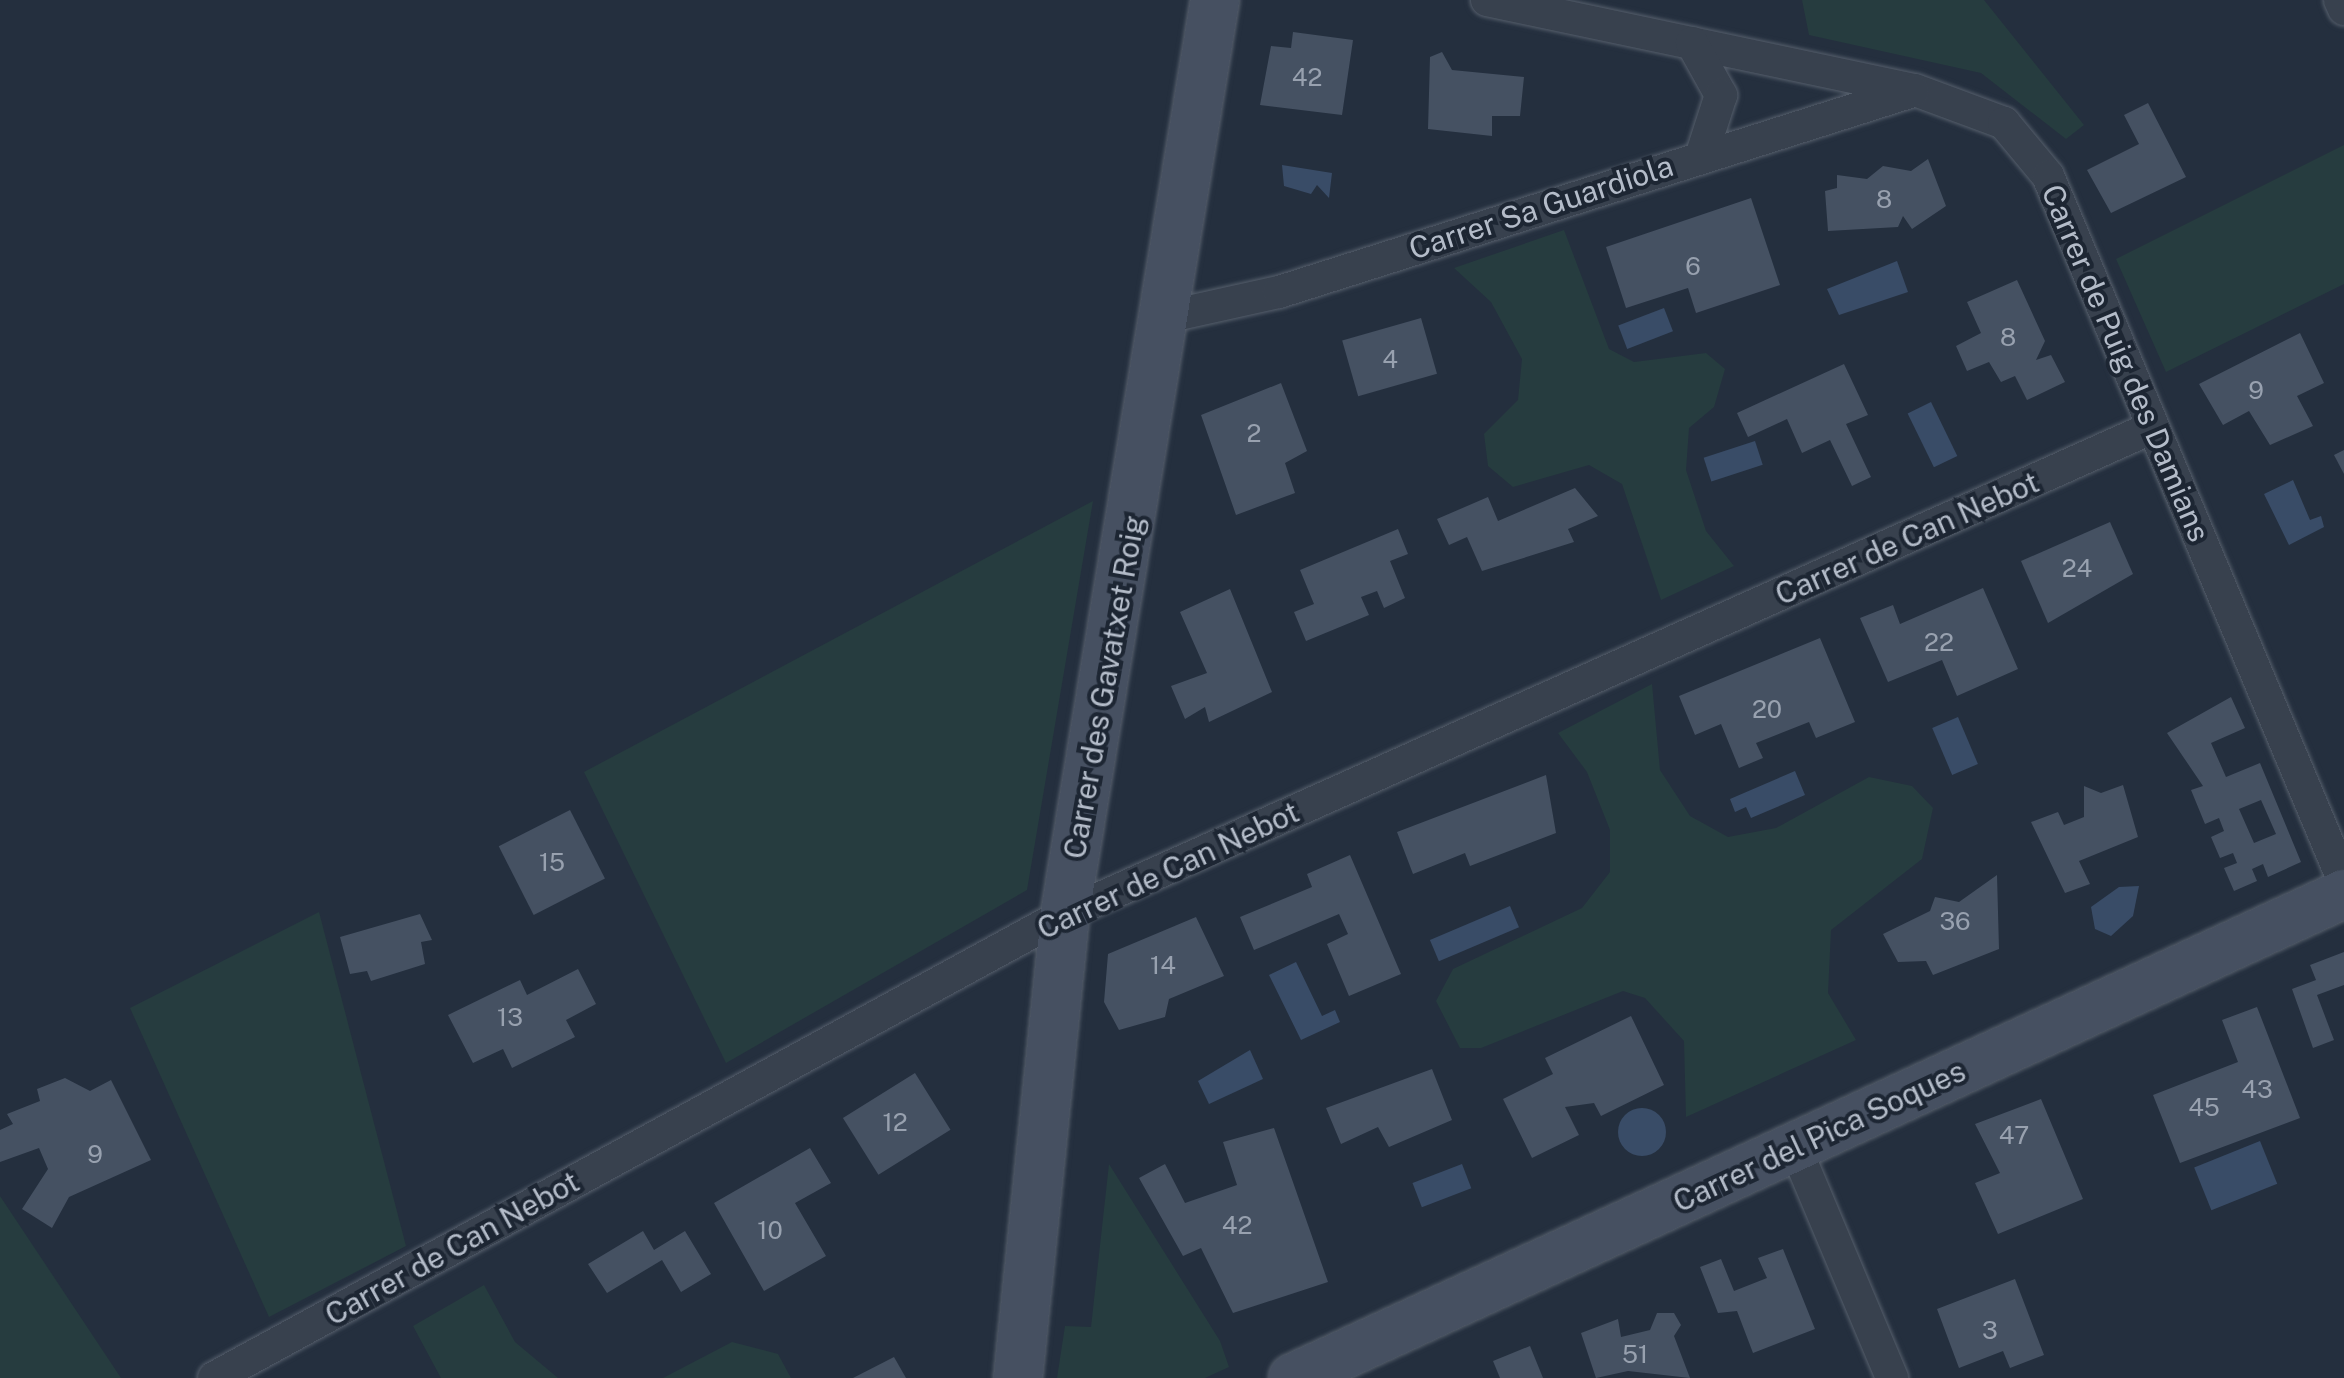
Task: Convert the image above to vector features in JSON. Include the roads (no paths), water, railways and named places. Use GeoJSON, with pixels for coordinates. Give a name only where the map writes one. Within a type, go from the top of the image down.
{"type":"FeatureCollection","features":[{"type":"Feature","properties":{"kind":"street","name":"Carrer des Gavatxet Roig"},"geometry":{"type":"LineString","coordinates":[[1018,1378],[1065,914],[1216,0]]}},
{"type":"Feature","properties":{"kind":"street","name":"Carrer de Puig des Damians"},"geometry":{"type":"LineString","coordinates":[[1486,0],[1915,90],[2004,123],[2048,176],[2344,882]]}},
{"type":"Feature","properties":{"kind":"street"},"geometry":{"type":"LineString","coordinates":[[2340,0],[2344,9]]}},
{"type":"Feature","properties":{"kind":"street"},"geometry":{"type":"LineString","coordinates":[[1692,43],[1721,96],[1702,154]]}},
{"type":"Feature","properties":{"kind":"street","name":"Carrer Sa Guardiola"},"geometry":{"type":"LineString","coordinates":[[1166,317],[1279,292],[1702,154],[1915,90]]}},
{"type":"Feature","properties":{"kind":"street","name":"Carrer de Can Nebot"},"geometry":{"type":"LineString","coordinates":[[214,1378],[1065,914],[2154,428]]}},
{"type":"Feature","properties":{"kind":"street","name":"Carrer del Pica Soques"},"geometry":{"type":"LineString","coordinates":[[1293,1378],[2344,894]]}},
{"type":"Feature","properties":{"kind":"street"},"geometry":{"type":"LineString","coordinates":[[1795,1147],[1892,1378]]}},
{"type":"Feature","properties":{"kind":"water"},"geometry":{"type":"Polygon","coordinates":[[[1282,165],[1332,173],[1329,198],[1317,185],[1311,194],[1284,186],[1282,165]]]}},
{"type":"Feature","properties":{"kind":"water"},"geometry":{"type":"Polygon","coordinates":[[[1897,261],[1908,292],[1839,315],[1827,289],[1897,261]]]}},
{"type":"Feature","properties":{"kind":"water"},"geometry":{"type":"Polygon","coordinates":[[[1664,308],[1673,331],[1627,349],[1618,326],[1664,308]]]}},
{"type":"Feature","properties":{"kind":"water"},"geometry":{"type":"Polygon","coordinates":[[[1931,402],[1957,456],[1934,467],[1908,413],[1931,402]]]}},
{"type":"Feature","properties":{"kind":"water"},"geometry":{"type":"Polygon","coordinates":[[[1755,441],[1763,465],[1711,481],[1704,458],[1755,441]]]}},
{"type":"Feature","properties":{"kind":"water"},"geometry":{"type":"Polygon","coordinates":[[[2293,480],[2310,520],[2321,516],[2324,527],[2289,545],[2264,494],[2293,480]]]}},
{"type":"Feature","properties":{"kind":"water"},"geometry":{"type":"Polygon","coordinates":[[[1958,717],[1978,764],[1952,775],[1932,728],[1958,717]]]}},
{"type":"Feature","properties":{"kind":"water"},"geometry":{"type":"Polygon","coordinates":[[[1795,771],[1805,795],[1751,818],[1746,807],[1735,812],[1730,799],[1795,771]]]}},
{"type":"Feature","properties":{"kind":"water"},"geometry":{"type":"Polygon","coordinates":[[[2139,886],[2133,916],[2111,936],[2095,929],[2091,907],[2119,887],[2139,886]]]}},
{"type":"Feature","properties":{"kind":"water"},"geometry":{"type":"Polygon","coordinates":[[[1510,906],[1519,927],[1439,961],[1430,940],[1510,906]]]}},
{"type":"Feature","properties":{"kind":"water"},"geometry":{"type":"Polygon","coordinates":[[[1296,962],[1322,1016],[1335,1010],[1340,1022],[1301,1040],[1269,975],[1296,962]]]}},
{"type":"Feature","properties":{"kind":"water"},"geometry":{"type":"Polygon","coordinates":[[[1250,1050],[1263,1079],[1209,1104],[1198,1081],[1250,1050]]]}},
{"type":"Feature","properties":{"kind":"water"},"geometry":{"type":"Polygon","coordinates":[[[1642,1108],[1659,1115],[1666,1132],[1659,1149],[1642,1156],[1625,1149],[1618,1132],[1625,1115],[1642,1108]]]}},
{"type":"Feature","properties":{"kind":"water"},"geometry":{"type":"Polygon","coordinates":[[[2260,1141],[2277,1184],[2211,1210],[2194,1168],[2260,1141]]]}},
{"type":"Feature","properties":{"kind":"water"},"geometry":{"type":"Polygon","coordinates":[[[1462,1164],[1471,1188],[1422,1207],[1413,1183],[1462,1164]]]}}]}
